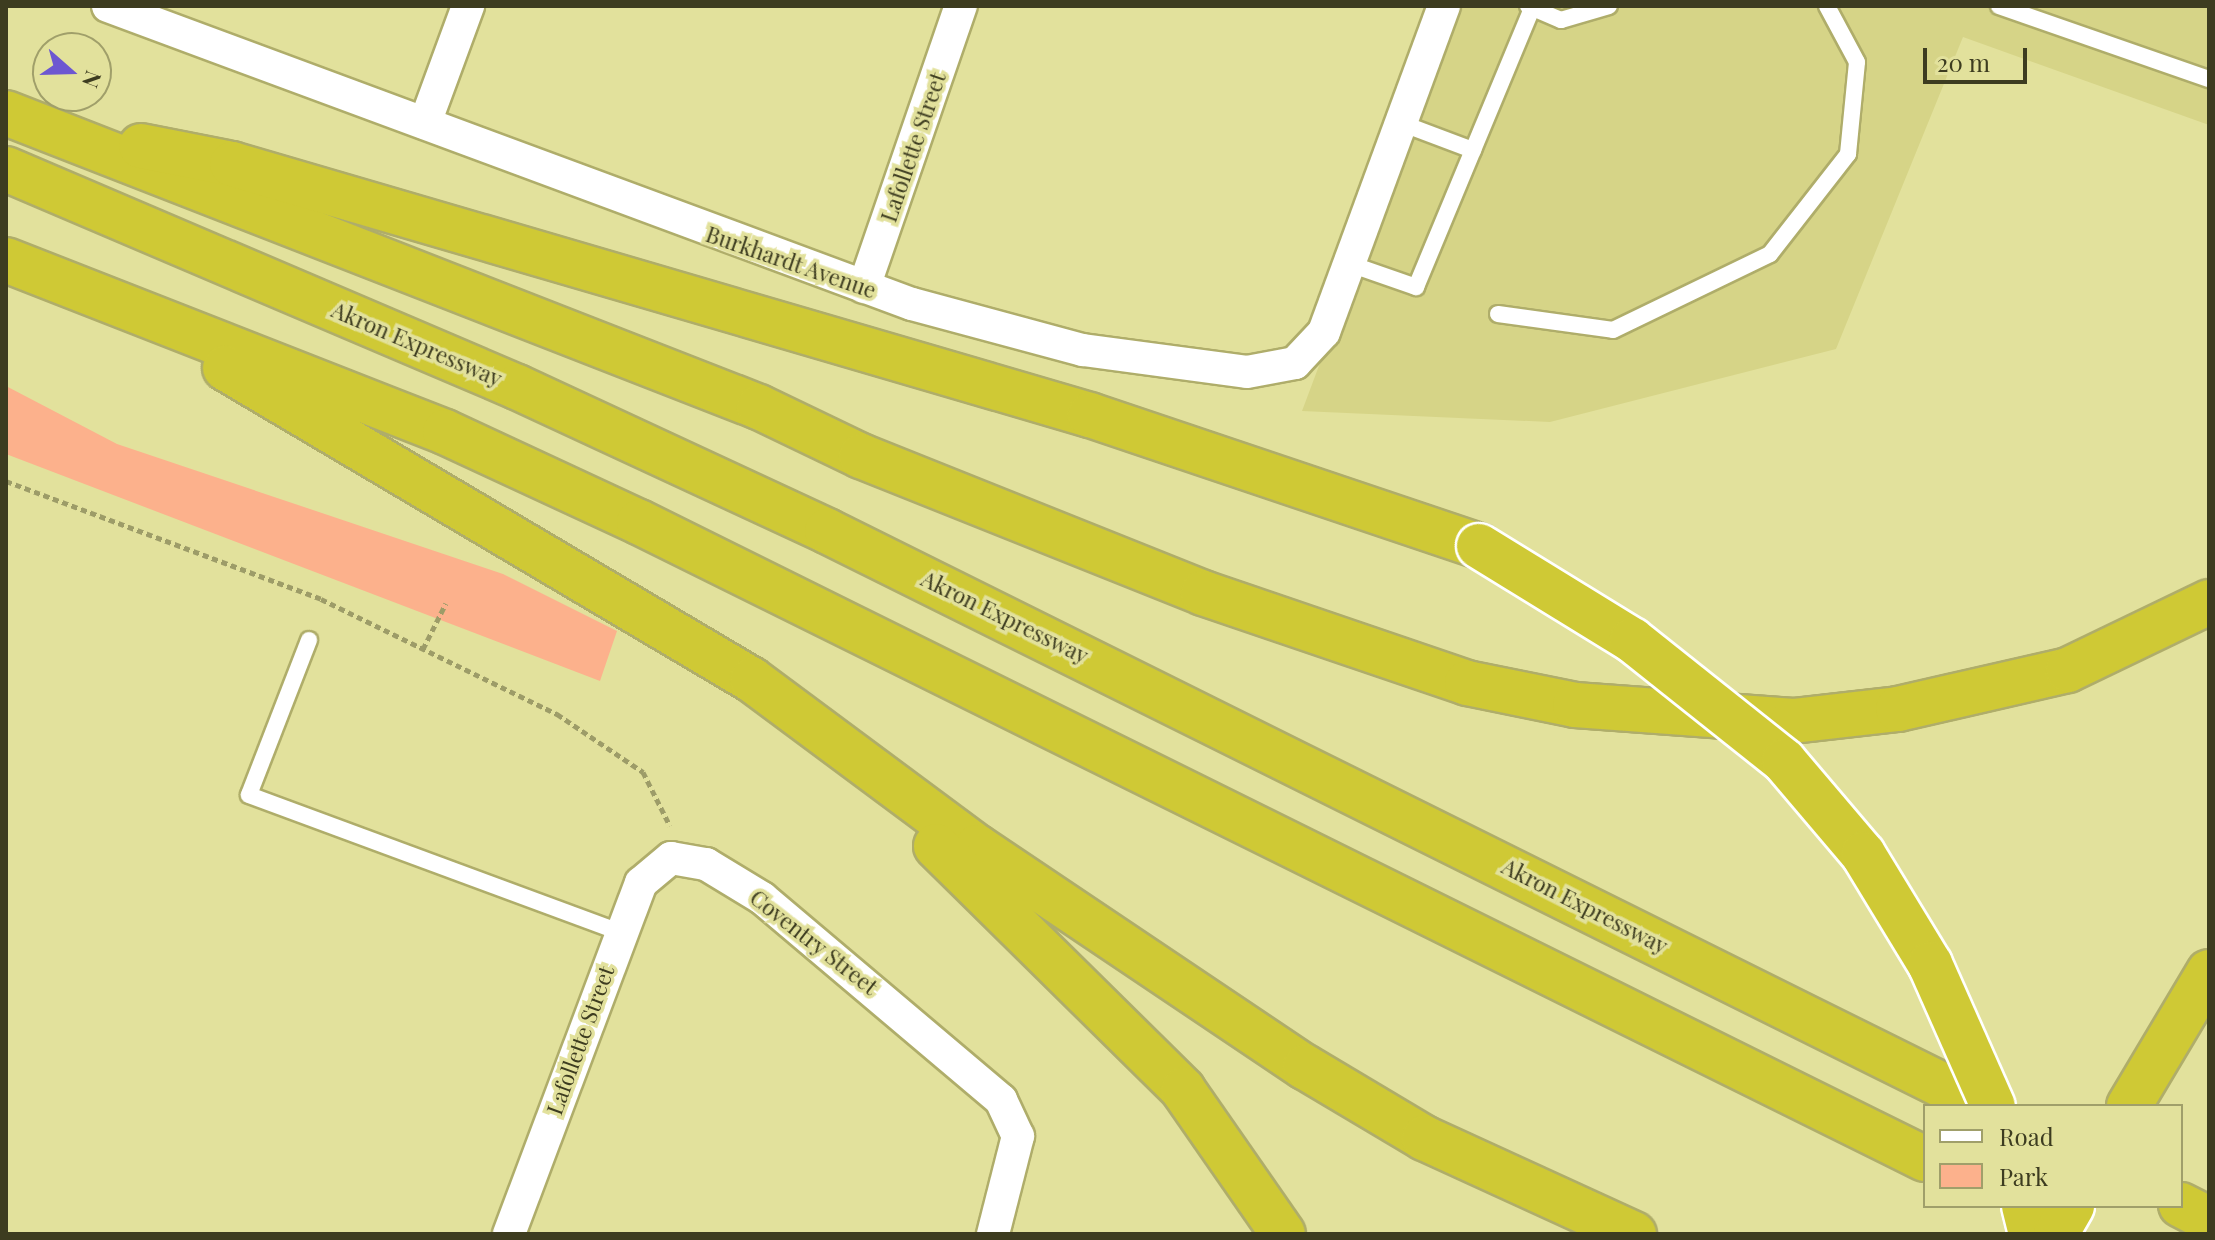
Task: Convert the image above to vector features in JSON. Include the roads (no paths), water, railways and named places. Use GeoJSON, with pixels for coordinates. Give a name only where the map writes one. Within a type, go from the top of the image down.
{"type":"FeatureCollection","features":[{"type":"Feature","properties":{"kind":"highway"},"geometry":{"type":"LineString","coordinates":[[21,119],[232,164],[1090,415],[1479,546],[1632,640],[1784,761],[1863,854],[1930,964],[1992,1104]]}},
{"type":"Feature","properties":{"kind":"highway"},"geometry":{"type":"LineString","coordinates":[[21,119],[759,407],[1203,593],[1467,683],[1665,715],[1808,720],[1898,709],[2068,670],[2209,602]]}},
{"type":"Feature","properties":{"kind":"highway","name":"Akron Expressway"},"geometry":{"type":"LineString","coordinates":[[6,169],[517,387],[827,531],[1980,1104]]}},
{"type":"Feature","properties":{"kind":"highway"},"geometry":{"type":"LineString","coordinates":[[13,262],[318,420],[618,594],[1305,1067],[1424,1138],[1634,1234]]}},
{"type":"Feature","properties":{"kind":"highway"},"geometry":{"type":"LineString","coordinates":[[13,262],[431,426],[625,515],[1923,1158]]}},
{"type":"Feature","properties":{"kind":"highway"},"geometry":{"type":"LineString","coordinates":[[618,594],[852,769],[989,894],[1183,1090],[1283,1234]]}},
{"type":"Feature","properties":{"kind":"highway"},"geometry":{"type":"LineString","coordinates":[[2130,1104],[2209,972]]}},
{"type":"Feature","properties":{"kind":"highway"},"geometry":{"type":"LineString","coordinates":[[2183,1206],[2209,1219]]}},
{"type":"Feature","properties":{"kind":"highway"},"geometry":{"type":"LineString","coordinates":[[2022,1208],[2073,1234]]}},
{"type":"Feature","properties":{"kind":"highway"},"geometry":{"type":"LineString","coordinates":[[2024,1208],[2031,1234]]}},
{"type":"Feature","properties":{"kind":"highway"},"geometry":{"type":"LineString","coordinates":[[2056,1234],[2071,1208]]}},
{"type":"Feature","properties":{"kind":"street","name":"Burkhardt Avenue"},"geometry":{"type":"LineString","coordinates":[[108,6],[864,287],[1083,350],[1247,372],[1308,354],[1350,264],[1444,6]]}},
{"type":"Feature","properties":{"kind":"street"},"geometry":{"type":"LineString","coordinates":[[425,123],[468,6]]}},
{"type":"Feature","properties":{"kind":"street","name":"Lafollette Street"},"geometry":{"type":"LineString","coordinates":[[864,287],[961,6]]}},
{"type":"Feature","properties":{"kind":"street","name":"Lafollette Street"},"geometry":{"type":"LineString","coordinates":[[509,1234],[620,932],[641,883],[671,858]]}},
{"type":"Feature","properties":{"kind":"street","name":"Coventry Street"},"geometry":{"type":"LineString","coordinates":[[671,858],[706,864],[762,898],[945,1049],[1001,1100],[1018,1136],[993,1234]]}},
{"type":"Feature","properties":{"kind":"lane"},"geometry":{"type":"LineString","coordinates":[[1350,264],[1416,287],[1530,7],[1561,20],[1609,6]]}},
{"type":"Feature","properties":{"kind":"lane"},"geometry":{"type":"LineString","coordinates":[[1498,314],[1613,330],[1770,254],[1848,154],[1857,62],[1827,6]]}},
{"type":"Feature","properties":{"kind":"lane"},"geometry":{"type":"LineString","coordinates":[[1999,6],[2209,79]]}},
{"type":"Feature","properties":{"kind":"lane"},"geometry":{"type":"LineString","coordinates":[[1401,123],[1473,150]]}},
{"type":"Feature","properties":{"kind":"lane"},"geometry":{"type":"LineString","coordinates":[[309,640],[249,795],[620,932]]}}]}
